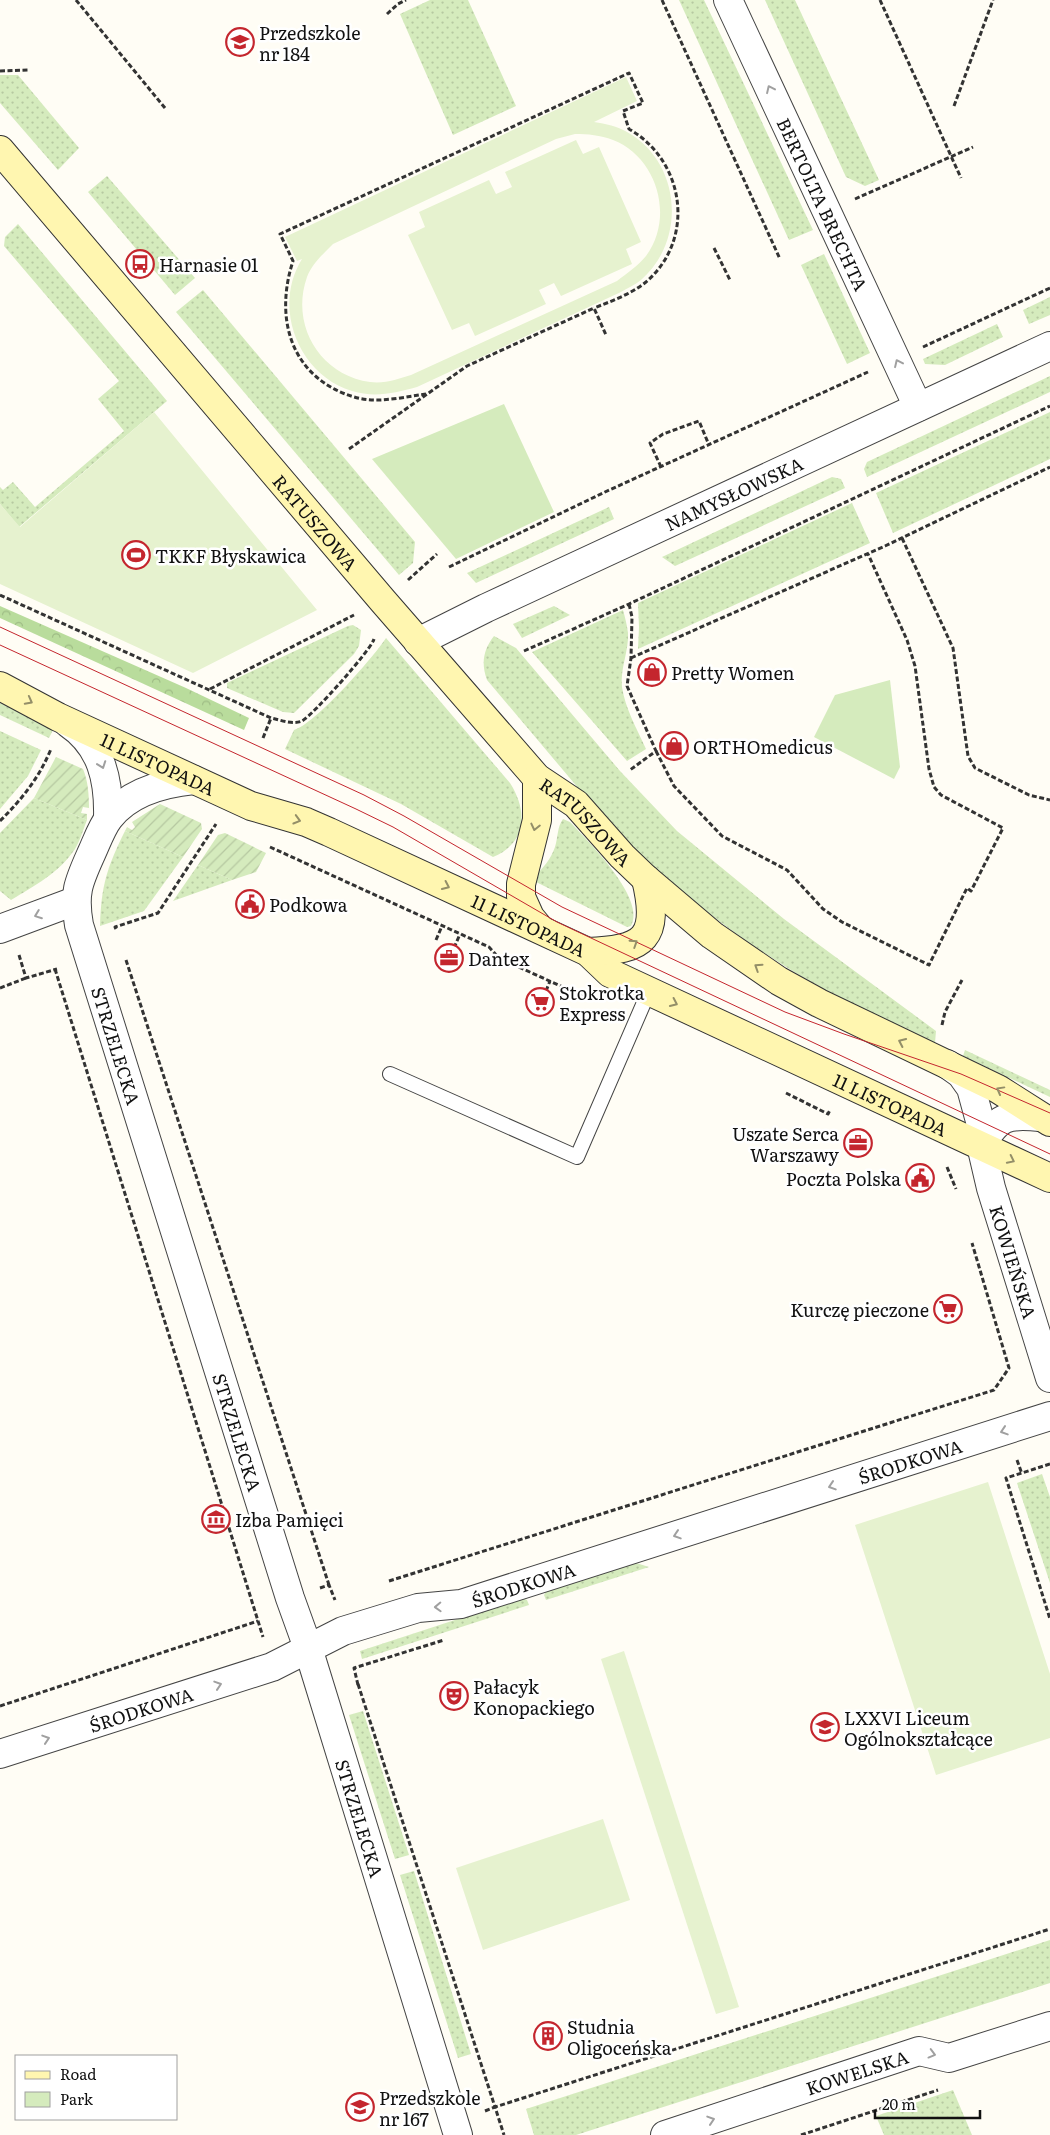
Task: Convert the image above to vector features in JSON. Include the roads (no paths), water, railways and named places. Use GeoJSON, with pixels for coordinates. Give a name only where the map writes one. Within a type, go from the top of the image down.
{"type":"FeatureCollection","features":[{"type":"Feature","properties":{"kind":"street","name":"BERTOLTA BRECHTA"},"geometry":{"type":"LineString","coordinates":[[728,0],[918,407]]}},
{"type":"Feature","properties":{"kind":"street","name":"RATUSZOWA"},"geometry":{"type":"LineString","coordinates":[[0,150],[418,642],[537,778],[576,804],[646,880]]}},
{"type":"Feature","properties":{"kind":"street","name":"NAMYSŁOWSKA"},"geometry":{"type":"LineString","coordinates":[[418,642],[495,604],[1050,346]]}},
{"type":"Feature","properties":{"kind":"street","name":"11 LISTOPADA"},"geometry":{"type":"LineString","coordinates":[[0,686],[58,717],[250,806],[306,822],[540,929],[588,952],[610,973],[1050,1178]]}},
{"type":"Feature","properties":{"kind":"street","name":"STRZELECKA"},"geometry":{"type":"LineString","coordinates":[[58,717],[77,729],[98,754],[107,782],[108,818]]}},
{"type":"Feature","properties":{"kind":"street"},"geometry":{"type":"LineString","coordinates":[[537,778],[537,820],[521,884],[521,897],[530,917],[540,929]]}},
{"type":"Feature","properties":{"kind":"street","name":"STRZELECKA"},"geometry":{"type":"LineString","coordinates":[[194,780],[152,788],[122,806],[108,818],[81,876],[75,900],[79,925],[287,1589],[308,1648],[458,2135]]}},
{"type":"Feature","properties":{"kind":"street"},"geometry":{"type":"LineString","coordinates":[[588,952],[618,951],[637,942],[647,932],[652,920],[652,903],[646,880]]}},
{"type":"Feature","properties":{"kind":"street"},"geometry":{"type":"LineString","coordinates":[[646,880],[712,935],[779,981],[819,1003],[998,1089],[1045,1119]]}},
{"type":"Feature","properties":{"kind":"street"},"geometry":{"type":"LineString","coordinates":[[0,929],[75,900]]}},
{"type":"Feature","properties":{"kind":"street","name":"KOWIEŃSKA"},"geometry":{"type":"LineString","coordinates":[[946,1063],[961,1074],[970,1088],[980,1121],[980,1145],[991,1188],[1050,1378]]}},
{"type":"Feature","properties":{"kind":"street"},"geometry":{"type":"LineString","coordinates":[[980,1145],[992,1127],[1000,1120],[1010,1116],[1045,1119]]}},
{"type":"Feature","properties":{"kind":"street","name":"ŚRODKOWA"},"geometry":{"type":"LineString","coordinates":[[0,1754],[272,1667],[344,1631],[418,1608],[461,1604],[1050,1416]]}},
{"type":"Feature","properties":{"kind":"street","name":"KOWELSKA"},"geometry":{"type":"LineString","coordinates":[[665,2135],[919,2051],[949,2058],[1050,2026]]}},
{"type":"Feature","properties":{"kind":"lane"},"geometry":{"type":"LineString","coordinates":[[390,1074],[577,1156],[649,992]]}},
{"type":"Feature","properties":{"kind":"tram line"},"geometry":{"type":"LineString","coordinates":[[0,627],[364,795],[562,907],[785,1012],[961,1074],[1050,1113]]}},
{"type":"Feature","properties":{"kind":"tram line"},"geometry":{"type":"LineString","coordinates":[[0,645],[356,809],[393,827],[557,922],[1050,1154]]}},
{"type":"Feature","properties":{"kind":"place","name":"Przedszkole nr 184"},"geometry":{"type":"Point","coordinates":[240,42]}},
{"type":"Feature","properties":{"kind":"place","name":"Harnasie 01"},"geometry":{"type":"Point","coordinates":[140,264]}},
{"type":"Feature","properties":{"kind":"place","name":"TKKF Błyskawica"},"geometry":{"type":"Point","coordinates":[136,555]}},
{"type":"Feature","properties":{"kind":"place","name":"Pretty Women"},"geometry":{"type":"Point","coordinates":[652,672]}},
{"type":"Feature","properties":{"kind":"place","name":"ORTHOmedicus"},"geometry":{"type":"Point","coordinates":[674,746]}},
{"type":"Feature","properties":{"kind":"place","name":"Podkowa"},"geometry":{"type":"Point","coordinates":[250,904]}},
{"type":"Feature","properties":{"kind":"place","name":"Dantex"},"geometry":{"type":"Point","coordinates":[449,958]}},
{"type":"Feature","properties":{"kind":"place","name":"Stokrotka Express"},"geometry":{"type":"Point","coordinates":[540,1002]}},
{"type":"Feature","properties":{"kind":"place","name":"Uszate Serca Warszawy"},"geometry":{"type":"Point","coordinates":[858,1143]}},
{"type":"Feature","properties":{"kind":"place","name":"Poczta Polska"},"geometry":{"type":"Point","coordinates":[920,1178]}},
{"type":"Feature","properties":{"kind":"place","name":"Kurczę pieczone"},"geometry":{"type":"Point","coordinates":[948,1309]}},
{"type":"Feature","properties":{"kind":"place","name":"Izba Pamięci"},"geometry":{"type":"Point","coordinates":[216,1519]}},
{"type":"Feature","properties":{"kind":"place","name":"Pałacyk Konopackiego"},"geometry":{"type":"Point","coordinates":[454,1696]}},
{"type":"Feature","properties":{"kind":"place","name":"LXXVI Liceum Ogólnokształcące"},"geometry":{"type":"Point","coordinates":[825,1727]}},
{"type":"Feature","properties":{"kind":"place","name":"Studnia Oligoceńska"},"geometry":{"type":"Point","coordinates":[548,2036]}},
{"type":"Feature","properties":{"kind":"place","name":"Przedszkole nr 167"},"geometry":{"type":"Point","coordinates":[360,2107]}}]}
